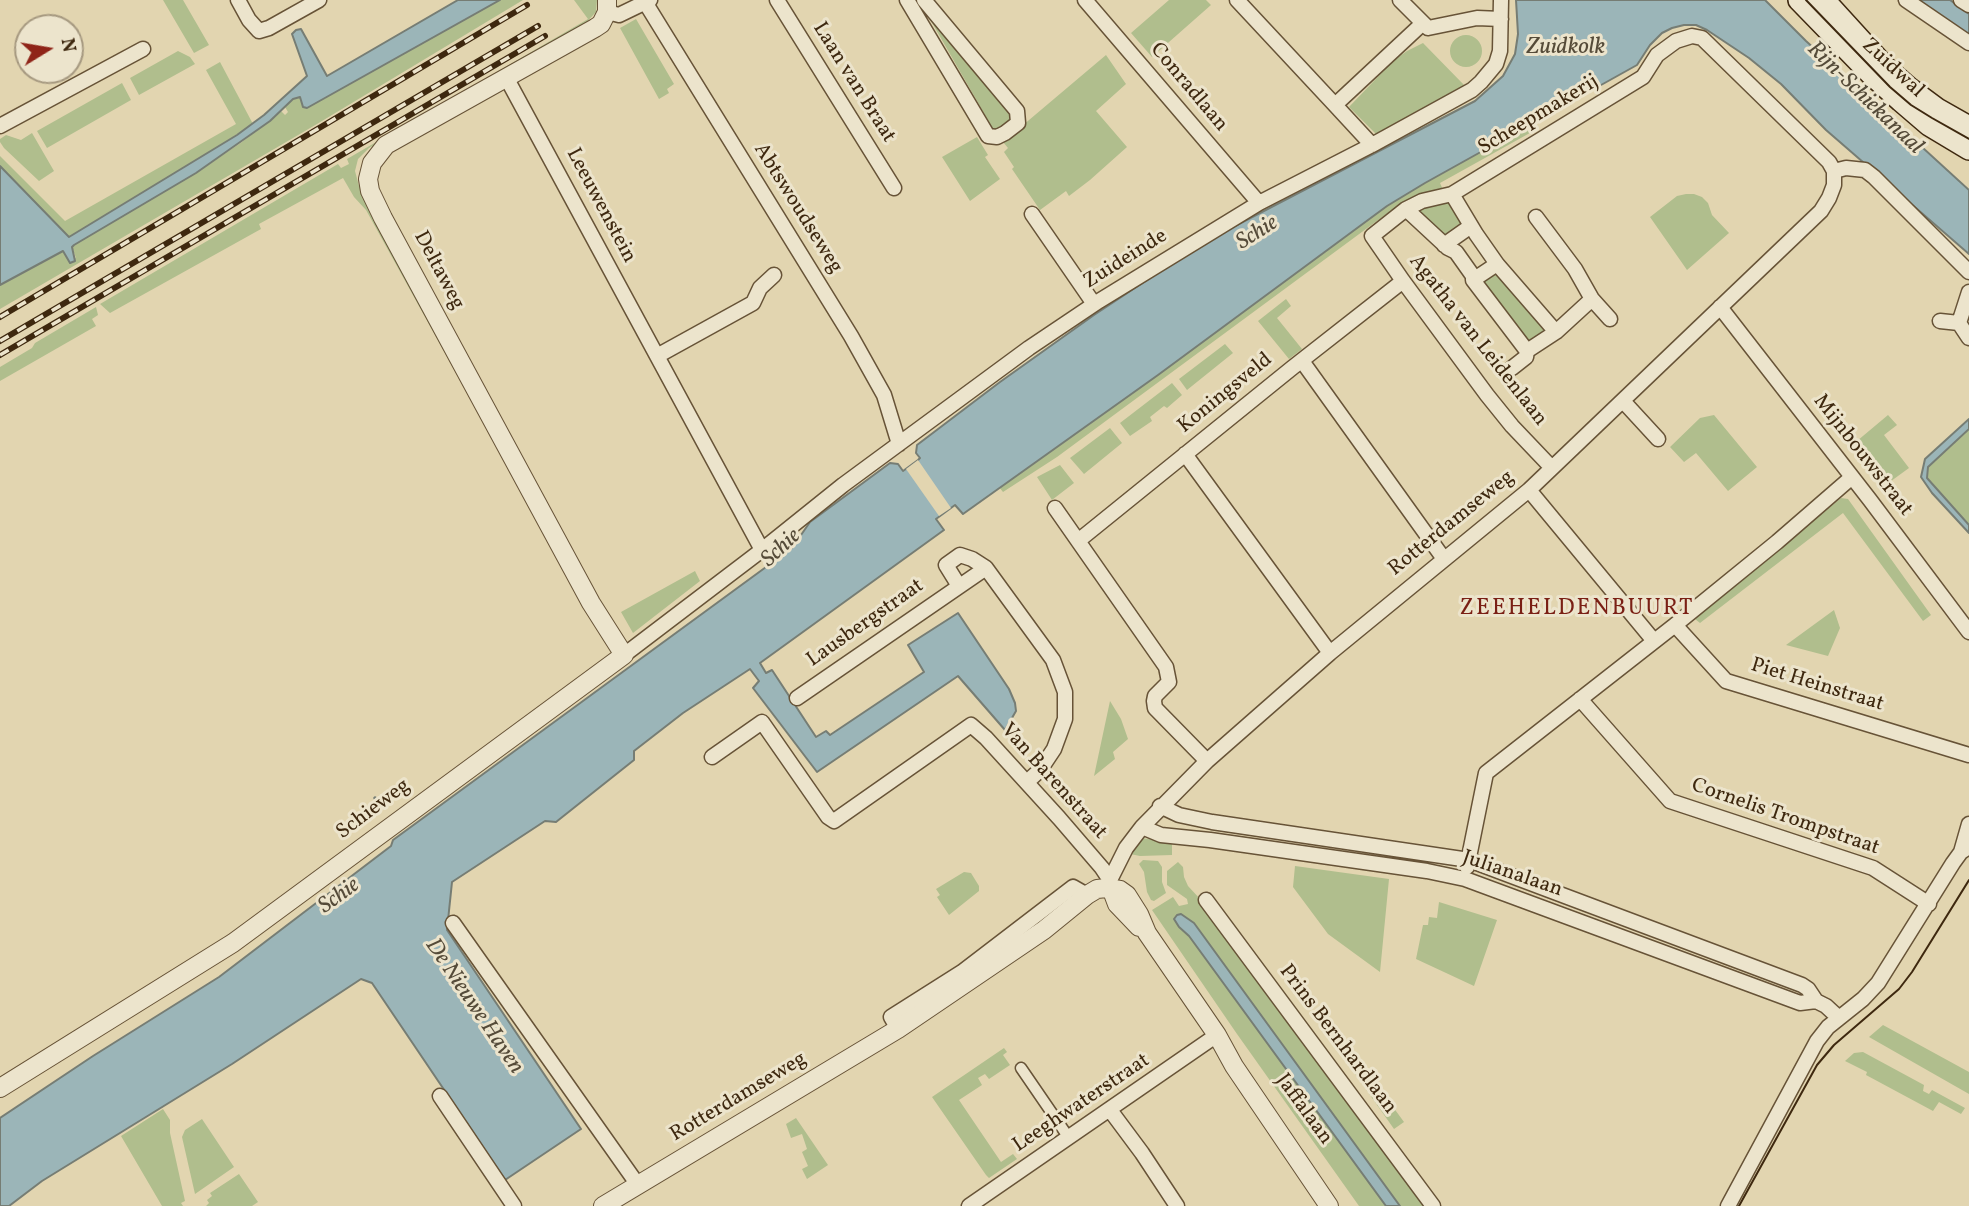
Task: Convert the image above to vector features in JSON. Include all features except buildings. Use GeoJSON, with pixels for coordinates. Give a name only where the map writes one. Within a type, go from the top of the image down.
{"type":"FeatureCollection","features":[{"type":"Feature","properties":{"kind":"main road","name":"Zuidwal"},"geometry":{"type":"LineString","coordinates":[[1799,0],[1901,102],[1929,125],[1969,149]]}},
{"type":"Feature","properties":{"kind":"main road","name":"Zuidwal"},"geometry":{"type":"LineString","coordinates":[[1824,0],[1886,68],[1937,109],[1969,128]]}},
{"type":"Feature","properties":{"kind":"street"},"geometry":{"type":"LineString","coordinates":[[238,0],[249,20],[259,31],[319,0]]}},
{"type":"Feature","properties":{"kind":"street","name":"Laan van Braat"},"geometry":{"type":"LineString","coordinates":[[777,0],[894,188]]}},
{"type":"Feature","properties":{"kind":"street"},"geometry":{"type":"LineString","coordinates":[[907,0],[988,136],[1005,134],[1018,123],[1017,111],[924,0]]}},
{"type":"Feature","properties":{"kind":"street","name":"Conradlaan"},"geometry":{"type":"LineString","coordinates":[[1085,0],[1259,203]]}},
{"type":"Feature","properties":{"kind":"street"},"geometry":{"type":"LineString","coordinates":[[1237,0],[1372,145]]}},
{"type":"Feature","properties":{"kind":"street"},"geometry":{"type":"LineString","coordinates":[[1400,0],[1428,28],[1477,18],[1501,19]]}},
{"type":"Feature","properties":{"kind":"street","name":"Zuideinde"},"geometry":{"type":"LineString","coordinates":[[762,550],[843,485],[1094,304],[1259,203],[1472,90],[1496,64],[1500,51],[1501,0]]}},
{"type":"Feature","properties":{"kind":"street"},"geometry":{"type":"LineString","coordinates":[[1906,0],[1969,43]]}},
{"type":"Feature","properties":{"kind":"street"},"geometry":{"type":"LineString","coordinates":[[1961,0],[1969,5]]}},
{"type":"Feature","properties":{"kind":"street"},"geometry":{"type":"LineString","coordinates":[[607,6],[620,15],[648,1]]}},
{"type":"Feature","properties":{"kind":"street","name":"Abtswoudseweg"},"geometry":{"type":"LineString","coordinates":[[648,1],[851,336],[884,395],[899,444]]}},
{"type":"Feature","properties":{"kind":"street","name":"Deltaweg"},"geometry":{"type":"LineString","coordinates":[[607,6],[601,24],[595,28],[386,145],[376,156],[368,179],[370,191],[591,603],[624,655]]}},
{"type":"Feature","properties":{"kind":"street"},"geometry":{"type":"LineString","coordinates":[[1335,106],[1423,23]]}},
{"type":"Feature","properties":{"kind":"street","name":"Scheepmakerij"},"geometry":{"type":"LineString","coordinates":[[1373,236],[1406,209],[1422,201],[1452,194],[1643,77],[1657,55],[1675,41],[1692,36],[1702,38],[1712,46],[1829,162],[1834,172]]}},
{"type":"Feature","properties":{"kind":"street"},"geometry":{"type":"LineString","coordinates":[[0,126],[143,49]]}},
{"type":"Feature","properties":{"kind":"street","name":"Leeuwenstein"},"geometry":{"type":"LineString","coordinates":[[506,77],[762,550]]}},
{"type":"Feature","properties":{"kind":"street"},"geometry":{"type":"LineString","coordinates":[[1834,172],[1846,168],[1865,170],[1969,272]]}},
{"type":"Feature","properties":{"kind":"street","name":"Rotterdamseweg"},"geometry":{"type":"LineString","coordinates":[[603,1206],[898,1029],[1044,930],[1087,895],[1110,884],[1126,848],[1160,806],[1330,653],[1529,490],[1821,211],[1834,185],[1834,172]]}},
{"type":"Feature","properties":{"kind":"street"},"geometry":{"type":"LineString","coordinates":[[1452,194],[1497,264],[1556,332]]}},
{"type":"Feature","properties":{"kind":"street"},"geometry":{"type":"LineString","coordinates":[[1406,209],[1444,245],[1456,252],[1473,276],[1472,280],[1527,351],[1526,357],[1512,368]]}},
{"type":"Feature","properties":{"kind":"street"},"geometry":{"type":"LineString","coordinates":[[1032,214],[1094,304]]}},
{"type":"Feature","properties":{"kind":"street"},"geometry":{"type":"LineString","coordinates":[[1536,217],[1575,269],[1592,299],[1610,319]]}},
{"type":"Feature","properties":{"kind":"street"},"geometry":{"type":"LineString","coordinates":[[1444,245],[1473,230]]}},
{"type":"Feature","properties":{"kind":"street","name":"Agatha van Leidenlaan"},"geometry":{"type":"LineString","coordinates":[[1373,236],[1487,395],[1552,468]]}},
{"type":"Feature","properties":{"kind":"street"},"geometry":{"type":"LineString","coordinates":[[1472,280],[1497,264]]}},
{"type":"Feature","properties":{"kind":"street"},"geometry":{"type":"LineString","coordinates":[[657,356],[753,303],[760,288],[774,275]]}},
{"type":"Feature","properties":{"kind":"street","name":"Koningsveld"},"geometry":{"type":"LineString","coordinates":[[1078,541],[1403,281]]}},
{"type":"Feature","properties":{"kind":"street"},"geometry":{"type":"LineString","coordinates":[[1959,323],[1969,292]]}},
{"type":"Feature","properties":{"kind":"street"},"geometry":{"type":"LineString","coordinates":[[1527,351],[1556,332],[1592,299]]}},
{"type":"Feature","properties":{"kind":"street","name":"Mijnbouwstraat"},"geometry":{"type":"LineString","coordinates":[[1720,307],[1969,632]]}},
{"type":"Feature","properties":{"kind":"street"},"geometry":{"type":"LineString","coordinates":[[1940,321],[1959,323]]}},
{"type":"Feature","properties":{"kind":"street"},"geometry":{"type":"LineString","coordinates":[[1959,323],[1969,338]]}},
{"type":"Feature","properties":{"kind":"street"},"geometry":{"type":"LineString","coordinates":[[1302,361],[1444,559]]}},
{"type":"Feature","properties":{"kind":"street"},"geometry":{"type":"LineString","coordinates":[[1623,401],[1658,439]]}},
{"type":"Feature","properties":{"kind":"street"},"geometry":{"type":"LineString","coordinates":[[1185,454],[1330,653]]}},
{"type":"Feature","properties":{"kind":"street"},"geometry":{"type":"LineString","coordinates":[[1465,878],[1486,773],[1675,625],[1852,477]]}},
{"type":"Feature","properties":{"kind":"street"},"geometry":{"type":"LineString","coordinates":[[1529,490],[1654,641]]}},
{"type":"Feature","properties":{"kind":"street"},"geometry":{"type":"LineString","coordinates":[[1055,508],[1166,667],[1169,682],[1155,696],[1156,708],[1207,761]]}},
{"type":"Feature","properties":{"kind":"street","name":"Schieweg"},"geometry":{"type":"LineString","coordinates":[[0,1088],[233,943],[762,550]]}},
{"type":"Feature","properties":{"kind":"street","name":"Lausbergstraat"},"geometry":{"type":"LineString","coordinates":[[797,698],[986,568],[960,555],[946,565],[959,586]]}},
{"type":"Feature","properties":{"kind":"street"},"geometry":{"type":"LineString","coordinates":[[986,568],[1053,660],[1065,692],[1065,719],[1054,748],[1040,770],[1027,782]]}},
{"type":"Feature","properties":{"kind":"street","name":"Piet Heinstraat"},"geometry":{"type":"LineString","coordinates":[[1675,625],[1726,681],[1969,755]]}},
{"type":"Feature","properties":{"kind":"street","name":"Cornelis Trompstraat"},"geometry":{"type":"LineString","coordinates":[[1580,699],[1670,801],[1873,868],[1929,904]]}},
{"type":"Feature","properties":{"kind":"street","name":"Van Barenstraat"},"geometry":{"type":"LineString","coordinates":[[712,757],[762,722],[828,817],[834,821],[971,725],[1027,782],[1095,859],[1110,884]]}},
{"type":"Feature","properties":{"kind":"street","name":"Julianalaan"},"geometry":{"type":"LineString","coordinates":[[1160,806],[1179,815],[1205,821],[1469,860],[1802,985],[1816,1001],[1839,1018]]}},
{"type":"Feature","properties":{"kind":"street"},"geometry":{"type":"LineString","coordinates":[[1728,1206],[1813,1048],[1822,1034],[1878,983],[1965,849],[1969,824]]}},
{"type":"Feature","properties":{"kind":"street","name":"Julianalaan"},"geometry":{"type":"LineString","coordinates":[[1142,827],[1161,835],[1210,839],[1465,878],[1800,1003],[1816,1001]]}},
{"type":"Feature","properties":{"kind":"street","name":"Jaffalaan"},"geometry":{"type":"LineString","coordinates":[[1110,884],[1119,907],[1147,933],[1220,1039],[1240,1062],[1343,1206]]}},
{"type":"Feature","properties":{"kind":"street","name":"Prins Bernhardlaan"},"geometry":{"type":"LineString","coordinates":[[1206,900],[1433,1206]]}},
{"type":"Feature","properties":{"kind":"street"},"geometry":{"type":"LineString","coordinates":[[453,923],[638,1185]]}},
{"type":"Feature","properties":{"kind":"street","name":"Jaffalaan"},"geometry":{"type":"LineString","coordinates":[[1220,1039],[1234,1066],[1329,1206]]}},
{"type":"Feature","properties":{"kind":"street","name":"Leeghwaterstraat"},"geometry":{"type":"LineString","coordinates":[[970,1206],[1220,1039]]}},
{"type":"Feature","properties":{"kind":"street"},"geometry":{"type":"LineString","coordinates":[[1021,1068],[1069,1138]]}},
{"type":"Feature","properties":{"kind":"street"},"geometry":{"type":"LineString","coordinates":[[440,1096],[514,1206]]}},
{"type":"Feature","properties":{"kind":"street"},"geometry":{"type":"LineString","coordinates":[[1110,1110],[1177,1206]]}},
{"type":"Feature","properties":{"kind":"green space"},"geometry":{"type":"Polygon","coordinates":[[[163,0],[183,0],[209,45],[194,53],[163,0]]]}},
{"type":"Feature","properties":{"kind":"green space"},"geometry":{"type":"Polygon","coordinates":[[[500,0],[523,0],[0,309],[0,285],[63,251],[76,258],[72,247],[74,245],[196,173],[281,111],[285,115],[288,112],[285,107],[293,99],[300,97],[303,107],[307,108],[500,0]]]}},
{"type":"Feature","properties":{"kind":"green space"},"geometry":{"type":"Polygon","coordinates":[[[574,0],[597,0],[596,12],[584,25],[369,148],[358,159],[355,171],[359,186],[607,638],[603,640],[366,210],[354,197],[343,178],[259,224],[261,229],[110,313],[100,304],[338,164],[341,168],[349,164],[347,159],[588,19],[574,0]]]}},
{"type":"Feature","properties":{"kind":"green space"},"geometry":{"type":"Polygon","coordinates":[[[919,0],[1015,119],[996,132],[990,129],[987,124],[989,122],[919,0]]]}},
{"type":"Feature","properties":{"kind":"green space"},"geometry":{"type":"Polygon","coordinates":[[[1169,0],[1206,0],[1211,5],[1152,57],[1131,33],[1169,0]]]}},
{"type":"Feature","properties":{"kind":"green space"},"geometry":{"type":"Polygon","coordinates":[[[636,19],[674,84],[667,89],[669,93],[659,99],[620,28],[636,19]]]}},
{"type":"Feature","properties":{"kind":"green space"},"geometry":{"type":"Polygon","coordinates":[[[1466,35],[1477,40],[1482,51],[1477,62],[1466,67],[1455,62],[1450,51],[1455,40],[1466,35]]]}},
{"type":"Feature","properties":{"kind":"green space"},"geometry":{"type":"Polygon","coordinates":[[[1423,43],[1465,86],[1377,135],[1349,107],[1393,61],[1423,43]]]}},
{"type":"Feature","properties":{"kind":"green space"},"geometry":{"type":"Polygon","coordinates":[[[178,51],[190,57],[195,64],[139,95],[130,78],[178,51]]]}},
{"type":"Feature","properties":{"kind":"green space"},"geometry":{"type":"Polygon","coordinates":[[[1106,55],[1126,84],[1096,111],[1127,147],[1069,196],[1066,191],[1040,210],[1012,169],[1014,167],[1004,152],[1008,148],[1003,142],[1106,55]]]}},
{"type":"Feature","properties":{"kind":"green space"},"geometry":{"type":"Polygon","coordinates":[[[220,62],[253,124],[69,238],[0,166],[0,156],[65,221],[236,124],[206,70],[220,62]]]}},
{"type":"Feature","properties":{"kind":"green space"},"geometry":{"type":"Polygon","coordinates":[[[122,83],[131,100],[47,148],[37,131],[122,83]]]}},
{"type":"Feature","properties":{"kind":"green space"},"geometry":{"type":"Polygon","coordinates":[[[1533,122],[1537,129],[1440,183],[1443,190],[1404,203],[1389,212],[1057,457],[1003,492],[999,487],[1158,375],[1387,206],[1533,122]]]}},
{"type":"Feature","properties":{"kind":"green space"},"geometry":{"type":"Polygon","coordinates":[[[32,133],[54,171],[39,181],[0,142],[6,135],[21,140],[32,133]]]}},
{"type":"Feature","properties":{"kind":"green space"},"geometry":{"type":"Polygon","coordinates":[[[977,137],[988,155],[985,157],[1000,179],[970,201],[942,157],[977,137]]]}},
{"type":"Feature","properties":{"kind":"green space"},"geometry":{"type":"Polygon","coordinates":[[[1686,194],[1702,197],[1708,203],[1712,215],[1729,233],[1687,270],[1650,217],[1677,196],[1686,194]]]}},
{"type":"Feature","properties":{"kind":"green space"},"geometry":{"type":"Polygon","coordinates":[[[1452,197],[1467,224],[1443,241],[1411,210],[1452,197]]]}},
{"type":"Feature","properties":{"kind":"green space"},"geometry":{"type":"Polygon","coordinates":[[[1496,267],[1547,327],[1546,333],[1526,346],[1477,281],[1496,267]]]}},
{"type":"Feature","properties":{"kind":"green space"},"geometry":{"type":"Polygon","coordinates":[[[1286,299],[1291,306],[1277,318],[1302,349],[1289,359],[1258,321],[1286,299]]]}},
{"type":"Feature","properties":{"kind":"green space"},"geometry":{"type":"Polygon","coordinates":[[[96,307],[98,315],[92,319],[96,326],[0,381],[0,367],[96,307]]]}},
{"type":"Feature","properties":{"kind":"green space"},"geometry":{"type":"Polygon","coordinates":[[[1225,344],[1233,353],[1187,390],[1179,379],[1225,344]]]}},
{"type":"Feature","properties":{"kind":"green space"},"geometry":{"type":"Polygon","coordinates":[[[1172,383],[1182,395],[1167,408],[1164,406],[1150,417],[1152,421],[1130,436],[1120,423],[1172,383]]]}},
{"type":"Feature","properties":{"kind":"green space"},"geometry":{"type":"Polygon","coordinates":[[[1714,415],[1757,467],[1728,491],[1696,453],[1684,462],[1670,447],[1700,418],[1714,415]]]}},
{"type":"Feature","properties":{"kind":"green space"},"geometry":{"type":"Polygon","coordinates":[[[1888,415],[1897,425],[1884,435],[1909,468],[1887,484],[1857,441],[1888,415]]]}},
{"type":"Feature","properties":{"kind":"green space"},"geometry":{"type":"Polygon","coordinates":[[[1110,428],[1122,443],[1084,474],[1070,458],[1110,428]]]}},
{"type":"Feature","properties":{"kind":"green space"},"geometry":{"type":"Polygon","coordinates":[[[1969,429],[1969,525],[1927,478],[1928,467],[1969,429]]]}},
{"type":"Feature","properties":{"kind":"green space"},"geometry":{"type":"Polygon","coordinates":[[[1060,465],[1074,483],[1052,500],[1037,477],[1060,465]]]}},
{"type":"Feature","properties":{"kind":"green space"},"geometry":{"type":"Polygon","coordinates":[[[1841,498],[1848,499],[1931,615],[1923,621],[1843,513],[1700,623],[1695,619],[1841,498]]]}},
{"type":"Feature","properties":{"kind":"green space"},"geometry":{"type":"Polygon","coordinates":[[[695,571],[700,581],[633,633],[621,612],[695,571]]]}},
{"type":"Feature","properties":{"kind":"green space"},"geometry":{"type":"Polygon","coordinates":[[[1834,610],[1840,628],[1828,656],[1786,645],[1834,610]]]}},
{"type":"Feature","properties":{"kind":"green space"},"geometry":{"type":"Polygon","coordinates":[[[1110,701],[1121,719],[1128,739],[1113,752],[1115,759],[1094,776],[1110,701]]]}},
{"type":"Feature","properties":{"kind":"green space"},"geometry":{"type":"Polygon","coordinates":[[[1141,838],[1172,842],[1172,855],[1130,854],[1141,838]]]}},
{"type":"Feature","properties":{"kind":"green space"},"geometry":{"type":"Polygon","coordinates":[[[1143,860],[1158,861],[1162,867],[1162,882],[1166,893],[1154,901],[1147,892],[1144,872],[1139,864],[1143,860]]]}},
{"type":"Feature","properties":{"kind":"green space"},"geometry":{"type":"Polygon","coordinates":[[[1178,862],[1183,867],[1188,886],[1201,900],[1425,1206],[1400,1206],[1194,923],[1178,927],[1189,936],[1386,1206],[1359,1206],[1152,910],[1173,897],[1179,906],[1188,904],[1187,899],[1167,885],[1167,871],[1178,862]]]}},
{"type":"Feature","properties":{"kind":"green space"},"geometry":{"type":"Polygon","coordinates":[[[1295,866],[1389,879],[1380,972],[1328,934],[1293,887],[1295,866]]]}},
{"type":"Feature","properties":{"kind":"green space"},"geometry":{"type":"Polygon","coordinates":[[[964,872],[971,873],[979,891],[949,915],[937,897],[940,895],[936,889],[964,872]]]}},
{"type":"Feature","properties":{"kind":"green space"},"geometry":{"type":"Polygon","coordinates":[[[1439,902],[1497,920],[1474,986],[1416,959],[1423,925],[1428,925],[1429,917],[1437,918],[1439,902]]]}},
{"type":"Feature","properties":{"kind":"green space"},"geometry":{"type":"Polygon","coordinates":[[[1883,1025],[1969,1072],[1969,1094],[1869,1037],[1883,1025]]]}},
{"type":"Feature","properties":{"kind":"green space"},"geometry":{"type":"Polygon","coordinates":[[[1004,1048],[1007,1052],[1003,1055],[1010,1065],[989,1079],[985,1074],[978,1078],[982,1085],[959,1100],[1001,1162],[1013,1154],[1017,1159],[989,1178],[932,1097],[1004,1048]]]}},
{"type":"Feature","properties":{"kind":"green space"},"geometry":{"type":"Polygon","coordinates":[[[1350,1048],[1404,1122],[1394,1129],[1341,1054],[1350,1048]]]}},
{"type":"Feature","properties":{"kind":"green space"},"geometry":{"type":"Polygon","coordinates":[[[1863,1052],[1924,1085],[1923,1091],[1929,1094],[1932,1090],[1965,1108],[1961,1114],[1939,1102],[1933,1111],[1845,1061],[1854,1053],[1863,1052]]]}},
{"type":"Feature","properties":{"kind":"green space"},"geometry":{"type":"Polygon","coordinates":[[[163,1109],[170,1120],[170,1133],[185,1201],[181,1203],[183,1206],[162,1206],[121,1136],[163,1109]]]}},
{"type":"Feature","properties":{"kind":"green space"},"geometry":{"type":"Polygon","coordinates":[[[796,1118],[828,1165],[807,1179],[802,1169],[808,1166],[802,1152],[807,1149],[802,1134],[791,1138],[786,1124],[796,1118]]]}},
{"type":"Feature","properties":{"kind":"green space"},"geometry":{"type":"Polygon","coordinates":[[[202,1119],[234,1167],[195,1194],[182,1137],[185,1130],[202,1119]]]}},
{"type":"Feature","properties":{"kind":"green space"},"geometry":{"type":"Polygon","coordinates":[[[239,1174],[258,1202],[252,1206],[206,1206],[209,1203],[207,1200],[212,1196],[210,1193],[239,1174]]]}},
{"type":"Feature","properties":{"kind":"water"},"geometry":{"type":"Polygon","coordinates":[[[458,0],[500,0],[307,108],[303,107],[300,97],[293,99],[270,121],[196,173],[74,245],[72,247],[75,261],[70,263],[63,251],[0,285],[0,166],[69,237],[237,135],[264,115],[307,76],[292,34],[296,30],[301,29],[327,76],[458,0]]]}},
{"type":"Feature","properties":{"kind":"water"},"geometry":{"type":"Polygon","coordinates":[[[1516,0],[1765,0],[1969,190],[1969,254],[1826,130],[1781,84],[1749,58],[1696,25],[1672,28],[1662,33],[1650,45],[1637,65],[1387,206],[1158,375],[963,514],[955,505],[936,519],[944,530],[760,663],[766,673],[772,670],[816,737],[826,731],[830,735],[924,672],[908,645],[958,613],[1009,689],[1015,703],[1016,711],[1005,730],[958,676],[817,772],[753,688],[759,681],[750,669],[683,713],[634,751],[634,760],[556,822],[545,821],[452,882],[447,930],[581,1129],[505,1180],[372,983],[361,979],[232,1064],[42,1181],[9,1206],[0,1206],[0,1118],[219,977],[391,846],[393,840],[792,548],[810,522],[890,463],[898,464],[903,471],[918,460],[920,458],[916,453],[917,445],[1094,315],[1188,253],[1235,226],[1475,101],[1503,76],[1515,54],[1518,34],[1516,0]]]}},
{"type":"Feature","properties":{"kind":"water"},"geometry":{"type":"Polygon","coordinates":[[[1916,0],[1950,0],[1969,14],[1969,36],[1916,0]]]}},
{"type":"Feature","properties":{"kind":"water"},"geometry":{"type":"Polygon","coordinates":[[[1969,419],[1969,429],[1928,467],[1927,478],[1969,525],[1969,533],[1921,477],[1925,459],[1969,419]]]}},
{"type":"Feature","properties":{"kind":"water"},"geometry":{"type":"Polygon","coordinates":[[[1181,914],[1194,923],[1400,1206],[1386,1206],[1189,936],[1179,927],[1174,919],[1181,914]]]}},
{"type":"Feature","properties":{"kind":"pier"},"geometry":{"type":"Polygon","coordinates":[[[918,460],[951,508],[939,516],[906,469],[918,460]]]}},
{"type":"Feature","properties":{"kind":"waterway"},"geometry":{"type":"LineString","coordinates":[[375,798],[378,804]]}},
{"type":"Feature","properties":{"kind":"tram line"},"geometry":{"type":"LineString","coordinates":[[1806,0],[1890,87],[1911,105],[1969,139]]}},
{"type":"Feature","properties":{"kind":"tram line"},"geometry":{"type":"LineString","coordinates":[[1739,1206],[1817,1065],[1834,1045],[1899,989],[1969,880]]}},
{"type":"Feature","properties":{"kind":"railway"},"geometry":{"type":"LineString","coordinates":[[0,317],[527,5]]}},
{"type":"Feature","properties":{"kind":"railway"},"geometry":{"type":"LineString","coordinates":[[0,341],[538,26]]}},
{"type":"Feature","properties":{"kind":"railway"},"geometry":{"type":"LineString","coordinates":[[0,355],[545,36]]}},
{"type":"Feature","properties":{"kind":"district","name":"ZEEHELDENBUURT"},"geometry":{"type":"Point","coordinates":[1577,610]}},
{"type":"Feature","properties":{"kind":"water label","name":"Zuidkolk"},"geometry":{"type":"Point","coordinates":[1566,49]}},
{"type":"Feature","properties":{"kind":"water label","name":"Rijn-Schiekanaal"},"geometry":{"type":"Point","coordinates":[1864,99]}},
{"type":"Feature","properties":{"kind":"water label","name":"Schie"},"geometry":{"type":"Point","coordinates":[1258,234]}},
{"type":"Feature","properties":{"kind":"water label","name":"Schie"},"geometry":{"type":"Point","coordinates":[782,549]}},
{"type":"Feature","properties":{"kind":"water label","name":"Schie"},"geometry":{"type":"Point","coordinates":[340,897]}},
{"type":"Feature","properties":{"kind":"water label","name":"De Nieuwe Haven"},"geometry":{"type":"Point","coordinates":[473,1007]}}]}
